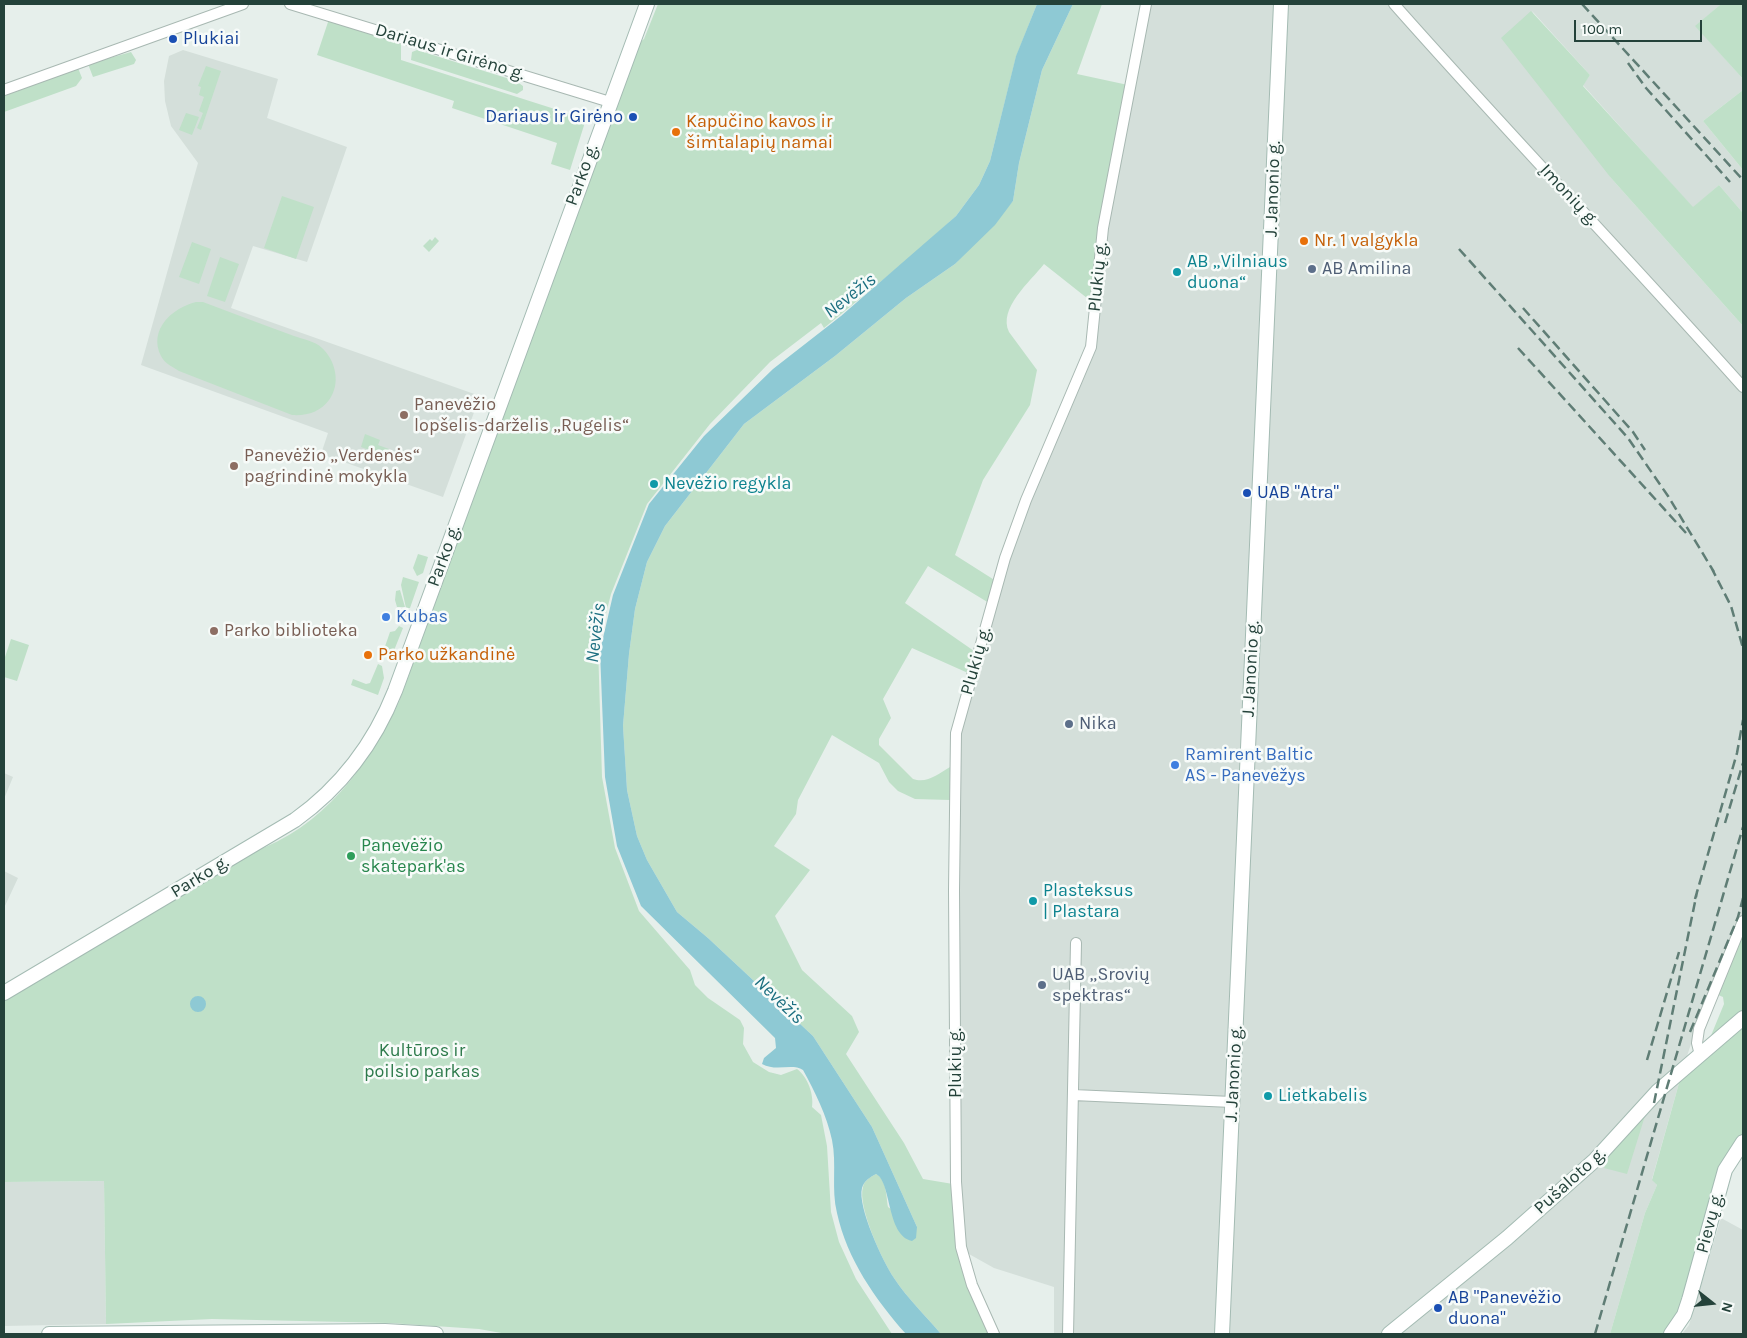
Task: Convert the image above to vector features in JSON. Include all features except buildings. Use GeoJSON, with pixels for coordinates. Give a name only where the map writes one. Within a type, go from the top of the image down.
{"type":"FeatureCollection","features":[{"type":"Feature","properties":{"kind":"main road","name":"Parko g."},"geometry":{"type":"LineString","coordinates":[[4,993],[295,820],[334,788],[362,754],[381,723],[395,691],[646,4]]}},
{"type":"Feature","properties":{"kind":"main road","name":"J. Janonio g."},"geometry":{"type":"LineString","coordinates":[[1222,1334],[1281,4]]}},
{"type":"Feature","properties":{"kind":"main road","name":"Pušaloto g."},"geometry":{"type":"LineString","coordinates":[[1389,1334],[1499,1244],[1595,1160],[1648,1101],[1743,1018]]}},
{"type":"Feature","properties":{"kind":"main road","name":"Pievų g."},"geometry":{"type":"LineString","coordinates":[[1672,1334],[1684,1315],[1689,1300],[1725,1170],[1743,1142]]}},
{"type":"Feature","properties":{"kind":"main road"},"geometry":{"type":"LineString","coordinates":[[49,1334],[385,1331],[436,1334]]}},
{"type":"Feature","properties":{"kind":"street"},"geometry":{"type":"LineString","coordinates":[[4,90],[243,4]]}},
{"type":"Feature","properties":{"kind":"street","name":"Dariaus ir Girėno g."},"geometry":{"type":"LineString","coordinates":[[290,4],[610,102]]}},
{"type":"Feature","properties":{"kind":"street","name":"Plukių g."},"geometry":{"type":"LineString","coordinates":[[994,1334],[972,1285],[961,1247],[956,1182],[954,890],[954,755],[956,733],[1003,567],[1026,500],[1091,347],[1103,228],[1146,4]]}},
{"type":"Feature","properties":{"kind":"street","name":"Įmonių g."},"geometry":{"type":"LineString","coordinates":[[1394,4],[1484,106],[1625,255],[1743,388]]}},
{"type":"Feature","properties":{"kind":"street"},"geometry":{"type":"LineString","coordinates":[[1700,1055],[1697,1043],[1700,1029],[1743,921]]}},
{"type":"Feature","properties":{"kind":"street"},"geometry":{"type":"LineString","coordinates":[[1068,1334],[1076,943]]}},
{"type":"Feature","properties":{"kind":"street"},"geometry":{"type":"LineString","coordinates":[[1073,1095],[1232,1102]]}},
{"type":"Feature","properties":{"kind":"shaded area"},"geometry":{"type":"Polygon","coordinates":[[[1143,4],[1721,4],[1696,26],[1743,79],[1743,90],[1703,121],[1743,170],[1743,213],[1719,185],[1693,208],[1583,85],[1590,75],[1532,11],[1611,178],[1743,326],[1743,915],[1697,1026],[1686,1059],[1656,1084],[1618,1123],[1604,1168],[1648,1106],[1681,1076],[1652,1179],[1657,1185],[1645,1213],[1610,1334],[1054,1334],[1054,1287],[994,1268],[960,1249],[952,934],[951,738],[974,651],[1085,357],[1143,4]]]}},
{"type":"Feature","properties":{"kind":"shaded area"},"geometry":{"type":"Polygon","coordinates":[[[183,50],[278,79],[267,118],[347,147],[307,262],[253,246],[231,308],[480,396],[443,497],[321,454],[328,433],[141,365],[198,163],[171,126],[165,101],[164,81],[169,56],[183,50]]]}},
{"type":"Feature","properties":{"kind":"shaded area"},"geometry":{"type":"Polygon","coordinates":[[[4,773],[13,777],[4,799],[4,773]]]}},
{"type":"Feature","properties":{"kind":"shaded area"},"geometry":{"type":"Polygon","coordinates":[[[4,871],[18,878],[4,908],[4,871]]]}},
{"type":"Feature","properties":{"kind":"shaded area"},"geometry":{"type":"Polygon","coordinates":[[[104,1181],[106,1324],[4,1326],[4,1182],[104,1181]]]}},
{"type":"Feature","properties":{"kind":"shaded area"},"geometry":{"type":"Polygon","coordinates":[[[1721,1218],[1743,1230],[1743,1334],[1682,1334],[1689,1325],[1721,1218]]]}},
{"type":"Feature","properties":{"kind":"green space","name":"Kultūros ir poilsio parkas"},"geometry":{"type":"Polygon","coordinates":[[[658,4],[1037,4],[1016,57],[990,161],[979,185],[956,216],[912,256],[824,328],[821,323],[770,362],[710,424],[647,504],[611,594],[598,645],[602,777],[615,848],[639,911],[690,970],[695,985],[708,998],[740,1020],[744,1028],[743,1044],[753,1062],[769,1072],[781,1075],[797,1069],[807,1081],[811,1092],[812,1107],[821,1115],[827,1146],[831,1212],[839,1242],[856,1279],[892,1334],[507,1334],[479,1329],[390,1323],[212,1319],[106,1324],[104,1181],[4,1182],[4,998],[252,852],[277,842],[300,828],[340,792],[373,749],[399,702],[639,43],[644,39],[658,4]]]}},
{"type":"Feature","properties":{"kind":"green space"},"geometry":{"type":"Polygon","coordinates":[[[1073,4],[1102,4],[1077,74],[1128,85],[1092,302],[1044,264],[1024,287],[1012,305],[1007,323],[1009,332],[1037,370],[1030,405],[983,480],[955,555],[996,581],[989,603],[928,566],[905,603],[974,651],[968,673],[912,648],[883,699],[891,718],[879,739],[879,745],[913,779],[928,779],[950,767],[950,800],[915,799],[898,791],[889,782],[879,763],[832,735],[798,800],[796,814],[774,846],[810,870],[775,916],[802,970],[852,1016],[859,1032],[846,1054],[904,1143],[923,1179],[953,1184],[960,1249],[991,1334],[941,1334],[894,1278],[867,1220],[862,1196],[863,1187],[868,1179],[876,1174],[884,1184],[888,1207],[917,1227],[872,1127],[813,1036],[708,938],[677,912],[647,860],[637,836],[627,790],[623,726],[629,654],[635,609],[647,562],[665,526],[744,424],[835,356],[906,298],[955,264],[1013,201],[1019,163],[1042,70],[1073,4]]]}},
{"type":"Feature","properties":{"kind":"green space"},"geometry":{"type":"Polygon","coordinates":[[[1721,4],[1743,4],[1743,79],[1695,26],[1721,4]]]}},
{"type":"Feature","properties":{"kind":"green space"},"geometry":{"type":"Polygon","coordinates":[[[1531,11],[1590,75],[1583,86],[1693,207],[1719,185],[1743,213],[1743,326],[1611,178],[1501,38],[1531,11]]]}},
{"type":"Feature","properties":{"kind":"green space"},"geometry":{"type":"Polygon","coordinates":[[[329,19],[401,43],[401,60],[586,119],[570,170],[551,164],[557,143],[452,108],[454,101],[317,55],[329,19]]]}},
{"type":"Feature","properties":{"kind":"green space"},"geometry":{"type":"Polygon","coordinates":[[[417,50],[516,81],[523,86],[523,90],[517,94],[411,60],[412,52],[417,50]]]}},
{"type":"Feature","properties":{"kind":"green space"},"geometry":{"type":"Polygon","coordinates":[[[131,52],[136,60],[134,64],[93,77],[88,64],[131,52]]]}},
{"type":"Feature","properties":{"kind":"green space"},"geometry":{"type":"Polygon","coordinates":[[[206,66],[221,71],[201,130],[197,128],[203,113],[199,111],[204,97],[199,95],[201,87],[198,86],[206,66]]]}},
{"type":"Feature","properties":{"kind":"green space"},"geometry":{"type":"Polygon","coordinates":[[[78,68],[82,78],[76,86],[4,112],[4,96],[78,68]]]}},
{"type":"Feature","properties":{"kind":"green space"},"geometry":{"type":"Polygon","coordinates":[[[1743,90],[1743,170],[1703,121],[1743,90]]]}},
{"type":"Feature","properties":{"kind":"green space"},"geometry":{"type":"Polygon","coordinates":[[[186,113],[199,117],[192,135],[179,130],[186,113]]]}},
{"type":"Feature","properties":{"kind":"green space"},"geometry":{"type":"Polygon","coordinates":[[[282,196],[314,207],[296,259],[264,248],[282,196]]]}},
{"type":"Feature","properties":{"kind":"green space"},"geometry":{"type":"Polygon","coordinates":[[[435,237],[439,241],[429,252],[423,246],[435,237]]]}},
{"type":"Feature","properties":{"kind":"green space"},"geometry":{"type":"Polygon","coordinates":[[[192,242],[211,249],[199,284],[179,277],[192,242]]]}},
{"type":"Feature","properties":{"kind":"green space"},"geometry":{"type":"Polygon","coordinates":[[[220,257],[239,264],[225,302],[207,296],[220,257]]]}},
{"type":"Feature","properties":{"kind":"green space"},"geometry":{"type":"Polygon","coordinates":[[[196,302],[203,302],[319,346],[327,353],[334,366],[335,387],[329,400],[322,408],[313,412],[303,415],[292,415],[179,371],[169,365],[161,356],[158,346],[160,329],[171,315],[179,309],[196,302]]]}},
{"type":"Feature","properties":{"kind":"green space"},"geometry":{"type":"Polygon","coordinates":[[[365,434],[380,440],[378,445],[389,449],[386,456],[361,447],[365,434]]]}},
{"type":"Feature","properties":{"kind":"green space"},"geometry":{"type":"Polygon","coordinates":[[[418,554],[428,557],[423,573],[417,576],[413,568],[418,554]]]}},
{"type":"Feature","properties":{"kind":"green space"},"geometry":{"type":"Polygon","coordinates":[[[403,577],[419,582],[410,608],[406,608],[401,585],[403,577]]]}},
{"type":"Feature","properties":{"kind":"green space"},"geometry":{"type":"Polygon","coordinates":[[[400,590],[405,607],[397,607],[395,600],[396,591],[400,590]]]}},
{"type":"Feature","properties":{"kind":"green space"},"geometry":{"type":"Polygon","coordinates":[[[399,626],[403,628],[393,653],[381,658],[390,632],[395,631],[399,626]]]}},
{"type":"Feature","properties":{"kind":"green space"},"geometry":{"type":"Polygon","coordinates":[[[11,639],[29,645],[17,681],[4,677],[4,660],[11,639]]]}},
{"type":"Feature","properties":{"kind":"green space"},"geometry":{"type":"Polygon","coordinates":[[[378,664],[382,666],[384,678],[378,695],[351,685],[353,679],[366,684],[370,683],[378,664]]]}},
{"type":"Feature","properties":{"kind":"green space"},"geometry":{"type":"Polygon","coordinates":[[[1743,915],[1743,1011],[1710,1038],[1724,1004],[1723,997],[1711,992],[1743,915]]]}},
{"type":"Feature","properties":{"kind":"green space"},"geometry":{"type":"Polygon","coordinates":[[[1743,1025],[1743,1134],[1738,1140],[1679,1311],[1664,1334],[1610,1334],[1645,1213],[1657,1185],[1652,1180],[1681,1076],[1743,1025]]]}},
{"type":"Feature","properties":{"kind":"green space"},"geometry":{"type":"Polygon","coordinates":[[[1648,1106],[1627,1174],[1604,1168],[1609,1153],[1648,1106]]]}},
{"type":"Feature","properties":{"kind":"water"},"geometry":{"type":"Polygon","coordinates":[[[1037,4],[1073,4],[1042,70],[1019,163],[1013,201],[995,225],[955,264],[906,298],[835,356],[744,424],[665,526],[647,562],[635,609],[629,654],[623,726],[627,790],[637,836],[647,860],[677,912],[708,938],[813,1036],[872,1127],[917,1227],[916,1238],[912,1241],[904,1237],[898,1229],[893,1219],[885,1187],[876,1174],[864,1183],[862,1188],[861,1196],[867,1220],[894,1278],[941,1334],[906,1334],[873,1292],[848,1246],[835,1204],[834,1158],[830,1131],[820,1104],[803,1070],[794,1067],[773,1067],[762,1064],[764,1058],[776,1048],[775,1038],[641,906],[617,846],[605,777],[600,651],[613,595],[649,504],[704,436],[773,369],[841,316],[956,216],[979,185],[990,161],[1016,56],[1037,4]]]}},
{"type":"Feature","properties":{"kind":"water"},"geometry":{"type":"Polygon","coordinates":[[[198,996],[206,1004],[198,1012],[190,1004],[198,996]]]}},
{"type":"Feature","properties":{"kind":"railway"},"geometry":{"type":"LineString","coordinates":[[1582,4],[1743,180]]}},
{"type":"Feature","properties":{"kind":"railway"},"geometry":{"type":"LineString","coordinates":[[1628,63],[1646,88],[1730,182]]}},
{"type":"Feature","properties":{"kind":"railway"},"geometry":{"type":"LineString","coordinates":[[1459,249],[1628,438],[1668,496],[1714,572]]}},
{"type":"Feature","properties":{"kind":"railway"},"geometry":{"type":"LineString","coordinates":[[1523,308],[1633,432],[1645,450]]}},
{"type":"Feature","properties":{"kind":"railway"},"geometry":{"type":"LineString","coordinates":[[1518,348],[1686,533]]}},
{"type":"Feature","properties":{"kind":"railway"},"geometry":{"type":"LineString","coordinates":[[1711,567],[1731,606],[1743,648]]}},
{"type":"Feature","properties":{"kind":"railway"},"geometry":{"type":"LineString","coordinates":[[1695,899],[1737,753],[1743,720]]}},
{"type":"Feature","properties":{"kind":"railway"},"geometry":{"type":"LineString","coordinates":[[1725,823],[1743,763]]}},
{"type":"Feature","properties":{"kind":"railway"},"geometry":{"type":"LineString","coordinates":[[1595,1334],[1743,827]]}},
{"type":"Feature","properties":{"kind":"railway"},"geometry":{"type":"LineString","coordinates":[[1654,1103],[1697,892]]}},
{"type":"Feature","properties":{"kind":"railway"},"geometry":{"type":"LineString","coordinates":[[1690,1032],[1738,917],[1743,898]]}},
{"type":"Feature","properties":{"kind":"railway"},"geometry":{"type":"LineString","coordinates":[[1647,1060],[1679,952]]}},
{"type":"Feature","properties":{"kind":"place","name":"Plukiai"},"geometry":{"type":"Point","coordinates":[173,39]}},
{"type":"Feature","properties":{"kind":"place","name":"Dariaus ir Girėno"},"geometry":{"type":"Point","coordinates":[633,117]}},
{"type":"Feature","properties":{"kind":"place","name":"Kapučino kavos ir šimtalapių namai"},"geometry":{"type":"Point","coordinates":[676,132]}},
{"type":"Feature","properties":{"kind":"place","name":"Nr. 1 valgykla"},"geometry":{"type":"Point","coordinates":[1304,241]}},
{"type":"Feature","properties":{"kind":"place","name":"AB Amilina"},"geometry":{"type":"Point","coordinates":[1312,269]}},
{"type":"Feature","properties":{"kind":"place","name":"AB „Vilniaus duona“"},"geometry":{"type":"Point","coordinates":[1177,272]}},
{"type":"Feature","properties":{"kind":"place","name":"Panevėžio lopšelis-darželis „Rugelis“"},"geometry":{"type":"Point","coordinates":[404,415]}},
{"type":"Feature","properties":{"kind":"place","name":"Panevėžio „Verdenės“ pagrindinė mokykla"},"geometry":{"type":"Point","coordinates":[234,466]}},
{"type":"Feature","properties":{"kind":"place","name":"Nevėžio regykla"},"geometry":{"type":"Point","coordinates":[654,484]}},
{"type":"Feature","properties":{"kind":"place","name":"UAB \"Atra\""},"geometry":{"type":"Point","coordinates":[1247,493]}},
{"type":"Feature","properties":{"kind":"place","name":"Kubas"},"geometry":{"type":"Point","coordinates":[386,617]}},
{"type":"Feature","properties":{"kind":"place","name":"Parko biblioteka"},"geometry":{"type":"Point","coordinates":[214,631]}},
{"type":"Feature","properties":{"kind":"place","name":"Parko užkandinė"},"geometry":{"type":"Point","coordinates":[368,655]}},
{"type":"Feature","properties":{"kind":"place","name":"Nika"},"geometry":{"type":"Point","coordinates":[1069,724]}},
{"type":"Feature","properties":{"kind":"place","name":"Ramirent Baltic AS - Panevėžys"},"geometry":{"type":"Point","coordinates":[1175,765]}},
{"type":"Feature","properties":{"kind":"place","name":"Panevėžio skatepark'as"},"geometry":{"type":"Point","coordinates":[351,856]}},
{"type":"Feature","properties":{"kind":"place","name":"Plasteksus | Plastara"},"geometry":{"type":"Point","coordinates":[1033,901]}},
{"type":"Feature","properties":{"kind":"place","name":"UAB „Srovių spektras“"},"geometry":{"type":"Point","coordinates":[1042,985]}},
{"type":"Feature","properties":{"kind":"place","name":"Lietkabelis"},"geometry":{"type":"Point","coordinates":[1268,1096]}},
{"type":"Feature","properties":{"kind":"place","name":"AB \"Panevėžio duona\""},"geometry":{"type":"Point","coordinates":[1438,1308]}},
{"type":"Feature","properties":{"kind":"water label","name":"Nevėžis"},"geometry":{"type":"Point","coordinates":[850,296]}},
{"type":"Feature","properties":{"kind":"water label","name":"Nevėžis"},"geometry":{"type":"Point","coordinates":[596,633]}},
{"type":"Feature","properties":{"kind":"water label","name":"Nevėžis"},"geometry":{"type":"Point","coordinates":[779,1000]}}]}
